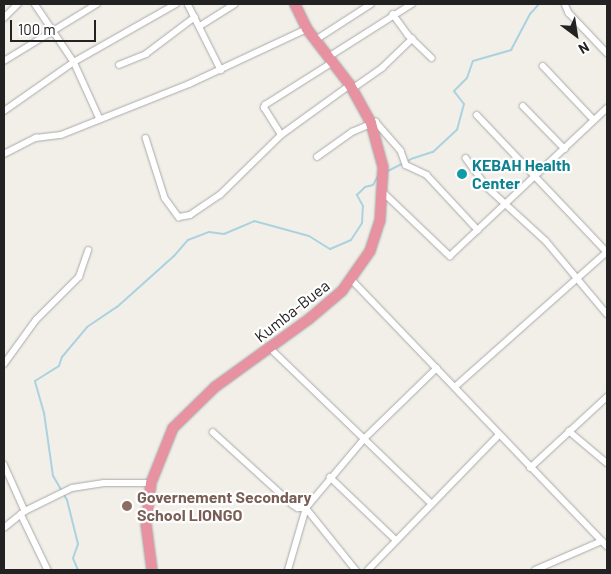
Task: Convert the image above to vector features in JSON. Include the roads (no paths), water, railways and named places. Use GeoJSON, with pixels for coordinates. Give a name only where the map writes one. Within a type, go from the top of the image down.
{"type":"FeatureCollection","features":[{"type":"Feature","properties":{"kind":"highway","name":"Kumba-Buea"},"geometry":{"type":"LineString","coordinates":[[152,570],[146,524],[151,483],[173,428],[215,387],[314,316],[351,279],[373,245],[380,221],[383,167],[371,123],[351,87],[332,59],[307,29],[295,4]]}},
{"type":"Feature","properties":{"kind":"street"},"geometry":{"type":"LineString","coordinates":[[4,18],[18,4]]}},
{"type":"Feature","properties":{"kind":"street"},"geometry":{"type":"LineString","coordinates":[[35,4],[54,29],[74,62],[100,119]]}},
{"type":"Feature","properties":{"kind":"street"},"geometry":{"type":"LineString","coordinates":[[4,61],[97,4]]}},
{"type":"Feature","properties":{"kind":"street"},"geometry":{"type":"LineString","coordinates":[[4,111],[74,62],[176,4]]}},
{"type":"Feature","properties":{"kind":"street"},"geometry":{"type":"LineString","coordinates":[[188,4],[221,70]]}},
{"type":"Feature","properties":{"kind":"street"},"geometry":{"type":"LineString","coordinates":[[200,26],[235,4]]}},
{"type":"Feature","properties":{"kind":"street"},"geometry":{"type":"LineString","coordinates":[[317,39],[371,4]]}},
{"type":"Feature","properties":{"kind":"street"},"geometry":{"type":"LineString","coordinates":[[281,135],[264,106],[393,14],[412,4]]}},
{"type":"Feature","properties":{"kind":"street"},"geometry":{"type":"LineString","coordinates":[[565,4],[569,13],[607,53]]}},
{"type":"Feature","properties":{"kind":"street"},"geometry":{"type":"LineString","coordinates":[[393,14],[412,39],[432,58]]}},
{"type":"Feature","properties":{"kind":"street"},"geometry":{"type":"LineString","coordinates":[[119,65],[146,54],[195,17]]}},
{"type":"Feature","properties":{"kind":"street"},"geometry":{"type":"LineString","coordinates":[[4,154],[36,138],[61,135],[221,70],[307,29]]}},
{"type":"Feature","properties":{"kind":"street"},"geometry":{"type":"LineString","coordinates":[[146,138],[165,198],[179,217],[184,218],[220,195],[281,135],[382,68],[412,39]]}},
{"type":"Feature","properties":{"kind":"street"},"geometry":{"type":"LineString","coordinates":[[543,66],[594,120]]}},
{"type":"Feature","properties":{"kind":"street"},"geometry":{"type":"LineString","coordinates":[[523,106],[565,149]]}},
{"type":"Feature","properties":{"kind":"street"},"geometry":{"type":"LineString","coordinates":[[383,192],[448,256],[607,108]]}},
{"type":"Feature","properties":{"kind":"street"},"geometry":{"type":"LineString","coordinates":[[456,386],[607,252],[477,115]]}},
{"type":"Feature","properties":{"kind":"street"},"geometry":{"type":"LineString","coordinates":[[316,157],[371,123],[376,122],[401,151],[406,165],[427,175],[478,230]]}},
{"type":"Feature","properties":{"kind":"street"},"geometry":{"type":"LineString","coordinates":[[466,158],[486,186],[541,236],[607,314]]}},
{"type":"Feature","properties":{"kind":"street"},"geometry":{"type":"LineString","coordinates":[[4,364],[36,320],[79,277],[88,251]]}},
{"type":"Feature","properties":{"kind":"street"},"geometry":{"type":"LineString","coordinates":[[351,279],[456,386],[530,468],[607,546]]}},
{"type":"Feature","properties":{"kind":"street"},"geometry":{"type":"LineString","coordinates":[[270,348],[432,503]]}},
{"type":"Feature","properties":{"kind":"street"},"geometry":{"type":"LineString","coordinates":[[288,570],[306,508],[330,477],[365,438],[437,368]]}},
{"type":"Feature","properties":{"kind":"street"},"geometry":{"type":"LineString","coordinates":[[530,468],[607,397]]}},
{"type":"Feature","properties":{"kind":"street"},"geometry":{"type":"LineString","coordinates":[[569,431],[607,463]]}},
{"type":"Feature","properties":{"kind":"street"},"geometry":{"type":"LineString","coordinates":[[213,432],[292,504],[298,508],[306,508]]}},
{"type":"Feature","properties":{"kind":"street"},"geometry":{"type":"LineString","coordinates":[[368,570],[499,435]]}},
{"type":"Feature","properties":{"kind":"street"},"geometry":{"type":"LineString","coordinates":[[4,464],[48,570]]}},
{"type":"Feature","properties":{"kind":"street"},"geometry":{"type":"LineString","coordinates":[[330,477],[396,540]]}},
{"type":"Feature","properties":{"kind":"street"},"geometry":{"type":"LineString","coordinates":[[4,528],[23,513],[77,487],[104,483],[151,483]]}},
{"type":"Feature","properties":{"kind":"street"},"geometry":{"type":"LineString","coordinates":[[306,508],[356,570]]}},
{"type":"Feature","properties":{"kind":"street"},"geometry":{"type":"LineString","coordinates":[[535,570],[602,541]]}},
{"type":"Feature","properties":{"kind":"waterway"},"geometry":{"type":"LineString","coordinates":[[386,172],[414,158],[433,152],[457,130],[464,104],[454,91],[467,78],[473,61],[511,50],[530,14],[539,4]]}},
{"type":"Feature","properties":{"kind":"waterway"},"geometry":{"type":"LineString","coordinates":[[78,570],[73,558],[78,544],[67,500],[53,476],[44,413],[35,381],[59,366],[62,357],[87,327],[117,307],[174,256],[188,240],[209,232],[224,234],[254,221],[309,236],[330,249],[351,240],[362,223],[363,206],[357,195],[365,187],[373,185],[379,174]]}},
{"type":"Feature","properties":{"kind":"place","name":"KEBAH Health Center"},"geometry":{"type":"Point","coordinates":[462,174]}},
{"type":"Feature","properties":{"kind":"place","name":"Governement Secondary School LIONGO"},"geometry":{"type":"Point","coordinates":[127,506]}}]}
